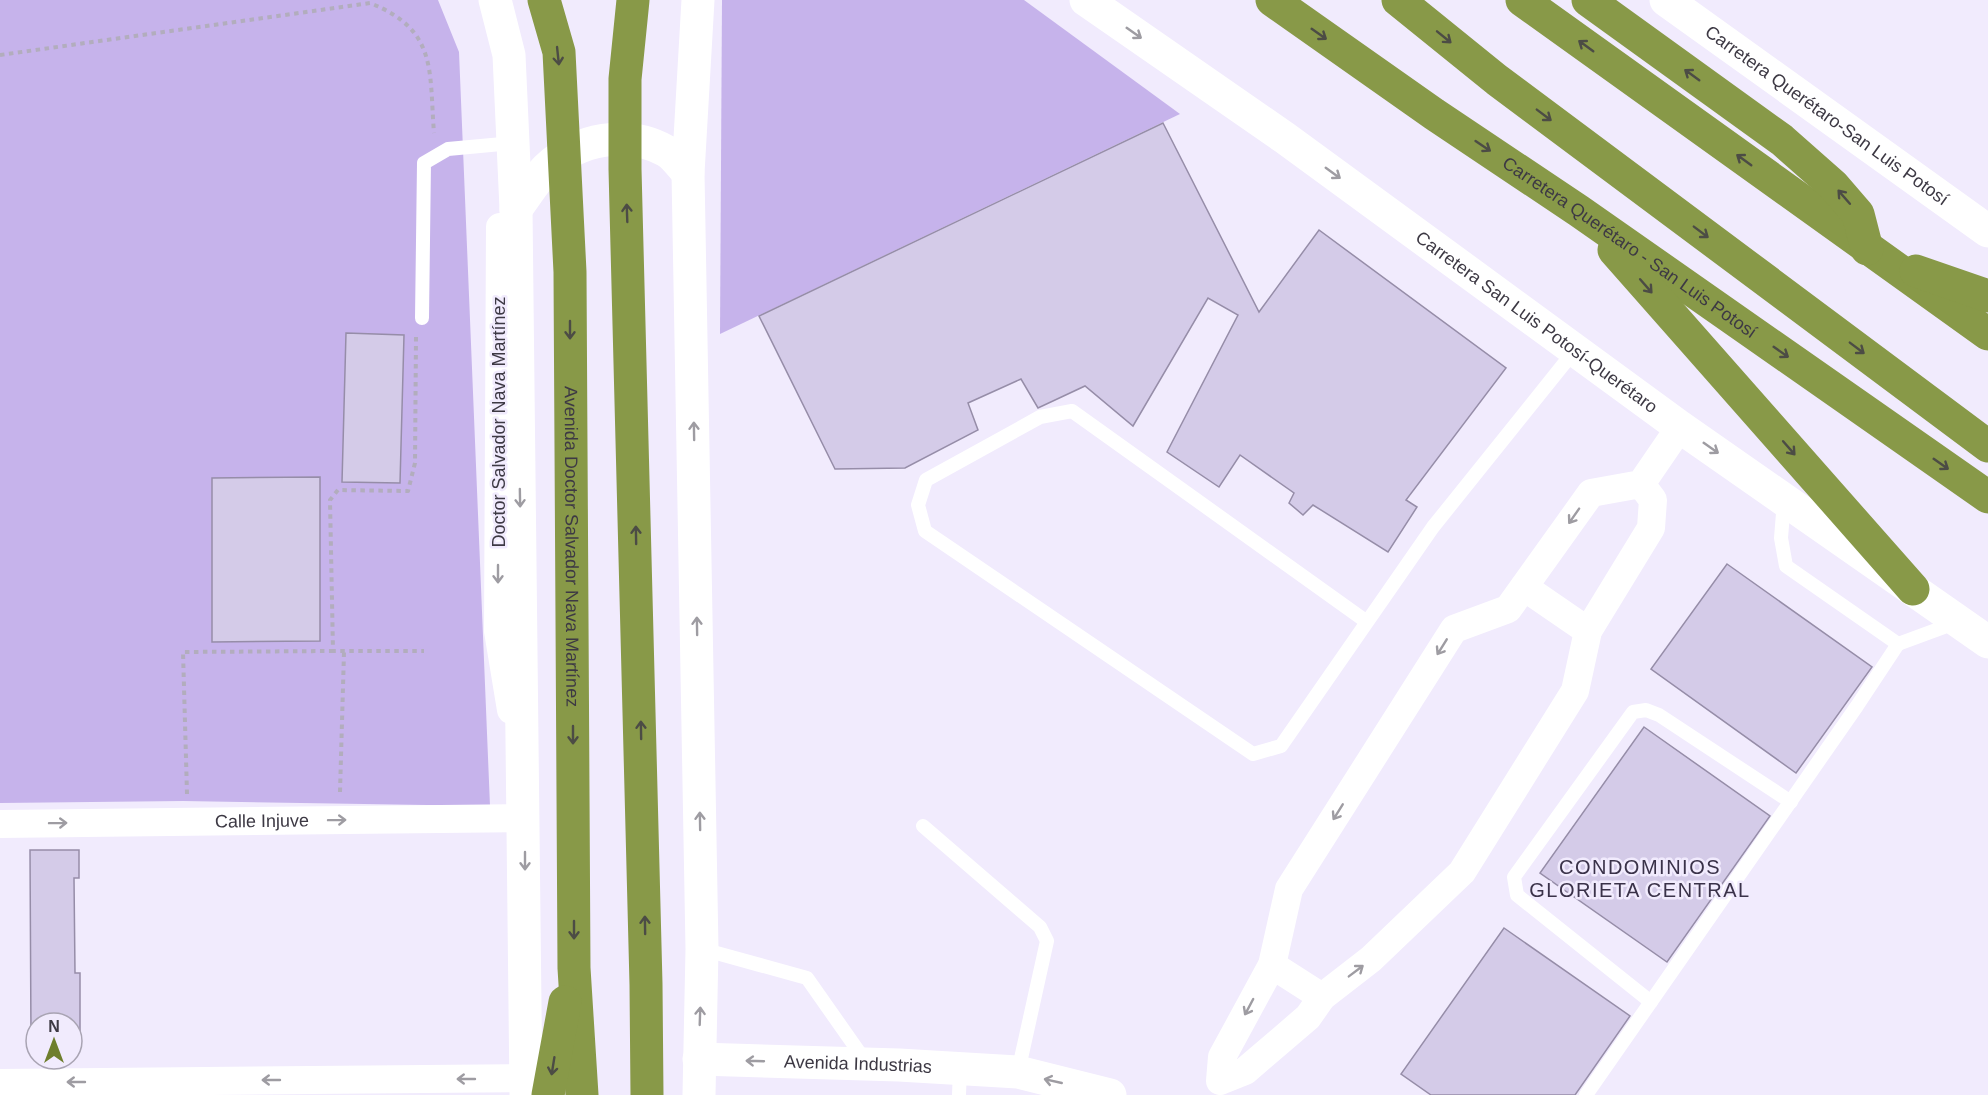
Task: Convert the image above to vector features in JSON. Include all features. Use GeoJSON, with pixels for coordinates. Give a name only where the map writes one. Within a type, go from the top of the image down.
{"type":"FeatureCollection","features":[{"type":"Feature","properties":{"kind":"highway","name":"Avenida Doctor Salvador Nava Martínez"},"geometry":{"type":"LineString","coordinates":[[544,0],[559,52],[570,272],[574,968],[582,1095]]}},
{"type":"Feature","properties":{"kind":"highway"},"geometry":{"type":"LineString","coordinates":[[634,0],[625,79],[647,1095]]}},
{"type":"Feature","properties":{"kind":"highway","name":"Carretera Querétaro - San Luis Potosí"},"geometry":{"type":"LineString","coordinates":[[1272,0],[1988,497]]}},
{"type":"Feature","properties":{"kind":"highway"},"geometry":{"type":"LineString","coordinates":[[1398,0],[1497,80],[1988,446]]}},
{"type":"Feature","properties":{"kind":"highway"},"geometry":{"type":"LineString","coordinates":[[1522,0],[1988,334]]}},
{"type":"Feature","properties":{"kind":"highway"},"geometry":{"type":"LineString","coordinates":[[1588,0],[1782,140],[1833,185],[1858,214],[1873,253],[1988,296]]}},
{"type":"Feature","properties":{"kind":"highway"},"geometry":{"type":"LineString","coordinates":[[1579,211],[1913,589]]}},
{"type":"Feature","properties":{"kind":"highway"},"geometry":{"type":"LineString","coordinates":[[533,1089],[560,1024],[574,968]]}},
{"type":"Feature","properties":{"kind":"main road"},"geometry":{"type":"LineString","coordinates":[[495,0],[509,55],[508,209],[533,1089]]}},
{"type":"Feature","properties":{"kind":"main road"},"geometry":{"type":"LineString","coordinates":[[698,0],[688,173],[702,949],[699,1095]]}},
{"type":"Feature","properties":{"kind":"main road","name":"Carretera San Luis Potosí-Querétaro"},"geometry":{"type":"LineString","coordinates":[[1086,0],[1285,138],[1680,427],[1988,642]]}},
{"type":"Feature","properties":{"kind":"main road","name":"Carretera Querétaro-San Luis Potosí"},"geometry":{"type":"LineString","coordinates":[[1682,4],[1988,231]]}},
{"type":"Feature","properties":{"kind":"main road"},"geometry":{"type":"LineString","coordinates":[[508,209],[560,157],[582,145],[612,139],[642,141],[668,152],[688,173]]}},
{"type":"Feature","properties":{"kind":"main road","name":"Avenida Industrias"},"geometry":{"type":"LineString","coordinates":[[699,1059],[868,1064],[959,1081],[1018,1072],[1110,1095]]}},
{"type":"Feature","properties":{"kind":"street"},"geometry":{"type":"LineString","coordinates":[[1216,1088],[1222,1057],[1272,965],[1289,889],[1454,630],[1508,609],[1591,493],[1641,484],[1680,427]]}},
{"type":"Feature","properties":{"kind":"street"},"geometry":{"type":"LineString","coordinates":[[1216,1088],[1245,1071],[1308,1017],[1322,997],[1371,959],[1462,872],[1575,691],[1588,631],[1651,528],[1653,500],[1641,484]]}},
{"type":"Feature","properties":{"kind":"street"},"geometry":{"type":"LineString","coordinates":[[1524,587],[1588,631]]}},
{"type":"Feature","properties":{"kind":"street","name":"Calle Injuve"},"geometry":{"type":"LineString","coordinates":[[0,824],[524,803]]}},
{"type":"Feature","properties":{"kind":"street"},"geometry":{"type":"LineString","coordinates":[[1272,965],[1322,997]]}},
{"type":"Feature","properties":{"kind":"street"},"geometry":{"type":"LineString","coordinates":[[0,1083],[533,1089]]}},
{"type":"Feature","properties":{"kind":"lane"},"geometry":{"type":"LineString","coordinates":[[419,324],[424,163],[448,149],[507,144]]}},
{"type":"Feature","properties":{"kind":"lane"},"geometry":{"type":"LineString","coordinates":[[1367,621],[1072,411],[1040,417],[926,480],[918,505],[925,531],[1253,754],[1281,746],[1433,527],[1575,350]]}},
{"type":"Feature","properties":{"kind":"lane"},"geometry":{"type":"LineString","coordinates":[[1784,499],[1781,538],[1786,566],[1898,644]]}},
{"type":"Feature","properties":{"kind":"lane"},"geometry":{"type":"LineString","coordinates":[[1586,1095],[1791,802],[1898,644],[1959,621]]}},
{"type":"Feature","properties":{"kind":"lane"},"geometry":{"type":"LineString","coordinates":[[1651,1002],[1517,895],[1514,877],[1633,712],[1646,710],[1659,715],[1791,802]]}},
{"type":"Feature","properties":{"kind":"lane"},"geometry":{"type":"LineString","coordinates":[[923,826],[1040,927],[1047,940],[1018,1072]]}},
{"type":"Feature","properties":{"kind":"lane"},"geometry":{"type":"LineString","coordinates":[[702,949],[807,978],[868,1064]]}},
{"type":"Feature","properties":{"kind":"path"},"geometry":{"type":"LineString","coordinates":[[0,54],[370,3],[391,11],[419,35],[428,58],[436,156]]}},
{"type":"Feature","properties":{"kind":"path"},"geometry":{"type":"LineString","coordinates":[[333,651],[330,501],[338,490],[408,491],[415,463],[419,324]]}},
{"type":"Feature","properties":{"kind":"path"},"geometry":{"type":"LineString","coordinates":[[198,794],[186,794],[183,652],[424,651]]}},
{"type":"Feature","properties":{"kind":"path"},"geometry":{"type":"LineString","coordinates":[[328,794],[340,794],[344,652]]}},
{"type":"Feature","properties":{"kind":"shaded area"},"geometry":{"type":"Polygon","coordinates":[[[0,0],[438,0],[459,52],[490,806],[183,801],[0,803],[0,0]]]}},
{"type":"Feature","properties":{"kind":"shaded area"},"geometry":{"type":"Polygon","coordinates":[[[722,0],[1024,0],[1180,114],[720,334],[722,0]]]}},
{"type":"Feature","properties":{"kind":"building"},"geometry":{"type":"Polygon","coordinates":[[[1163,123],[1259,312],[1319,230],[1506,368],[1406,500],[1417,507],[1388,552],[1313,505],[1303,515],[1289,503],[1294,493],[1240,455],[1219,487],[1167,452],[1238,315],[1208,298],[1133,426],[1085,386],[1038,408],[1021,379],[968,403],[978,430],[905,468],[835,469],[759,316],[1163,123]]]}},
{"type":"Feature","properties":{"kind":"building"},"geometry":{"type":"Polygon","coordinates":[[[346,333],[404,335],[400,483],[342,482],[346,333]]]}},
{"type":"Feature","properties":{"kind":"building"},"geometry":{"type":"Polygon","coordinates":[[[320,477],[320,641],[212,642],[212,478],[320,477]]]}},
{"type":"Feature","properties":{"kind":"building"},"geometry":{"type":"Polygon","coordinates":[[[1727,564],[1872,667],[1796,773],[1651,669],[1727,564]]]}},
{"type":"Feature","properties":{"kind":"building"},"geometry":{"type":"Polygon","coordinates":[[[1644,727],[1770,816],[1667,962],[1540,873],[1644,727]]]}},
{"type":"Feature","properties":{"kind":"building"},"geometry":{"type":"Polygon","coordinates":[[[30,850],[79,850],[79,878],[74,878],[75,973],[80,973],[80,1011],[31,1011],[30,850]]]}},
{"type":"Feature","properties":{"kind":"building"},"geometry":{"type":"Polygon","coordinates":[[[1504,928],[1630,1016],[1575,1095],[1431,1095],[1401,1074],[1504,928]]]}},
{"type":"Feature","properties":{"kind":"district","name":"CONDOMINIOS GLORIETA CENTRAL"},"geometry":{"type":"Point","coordinates":[1640,878]}}]}
